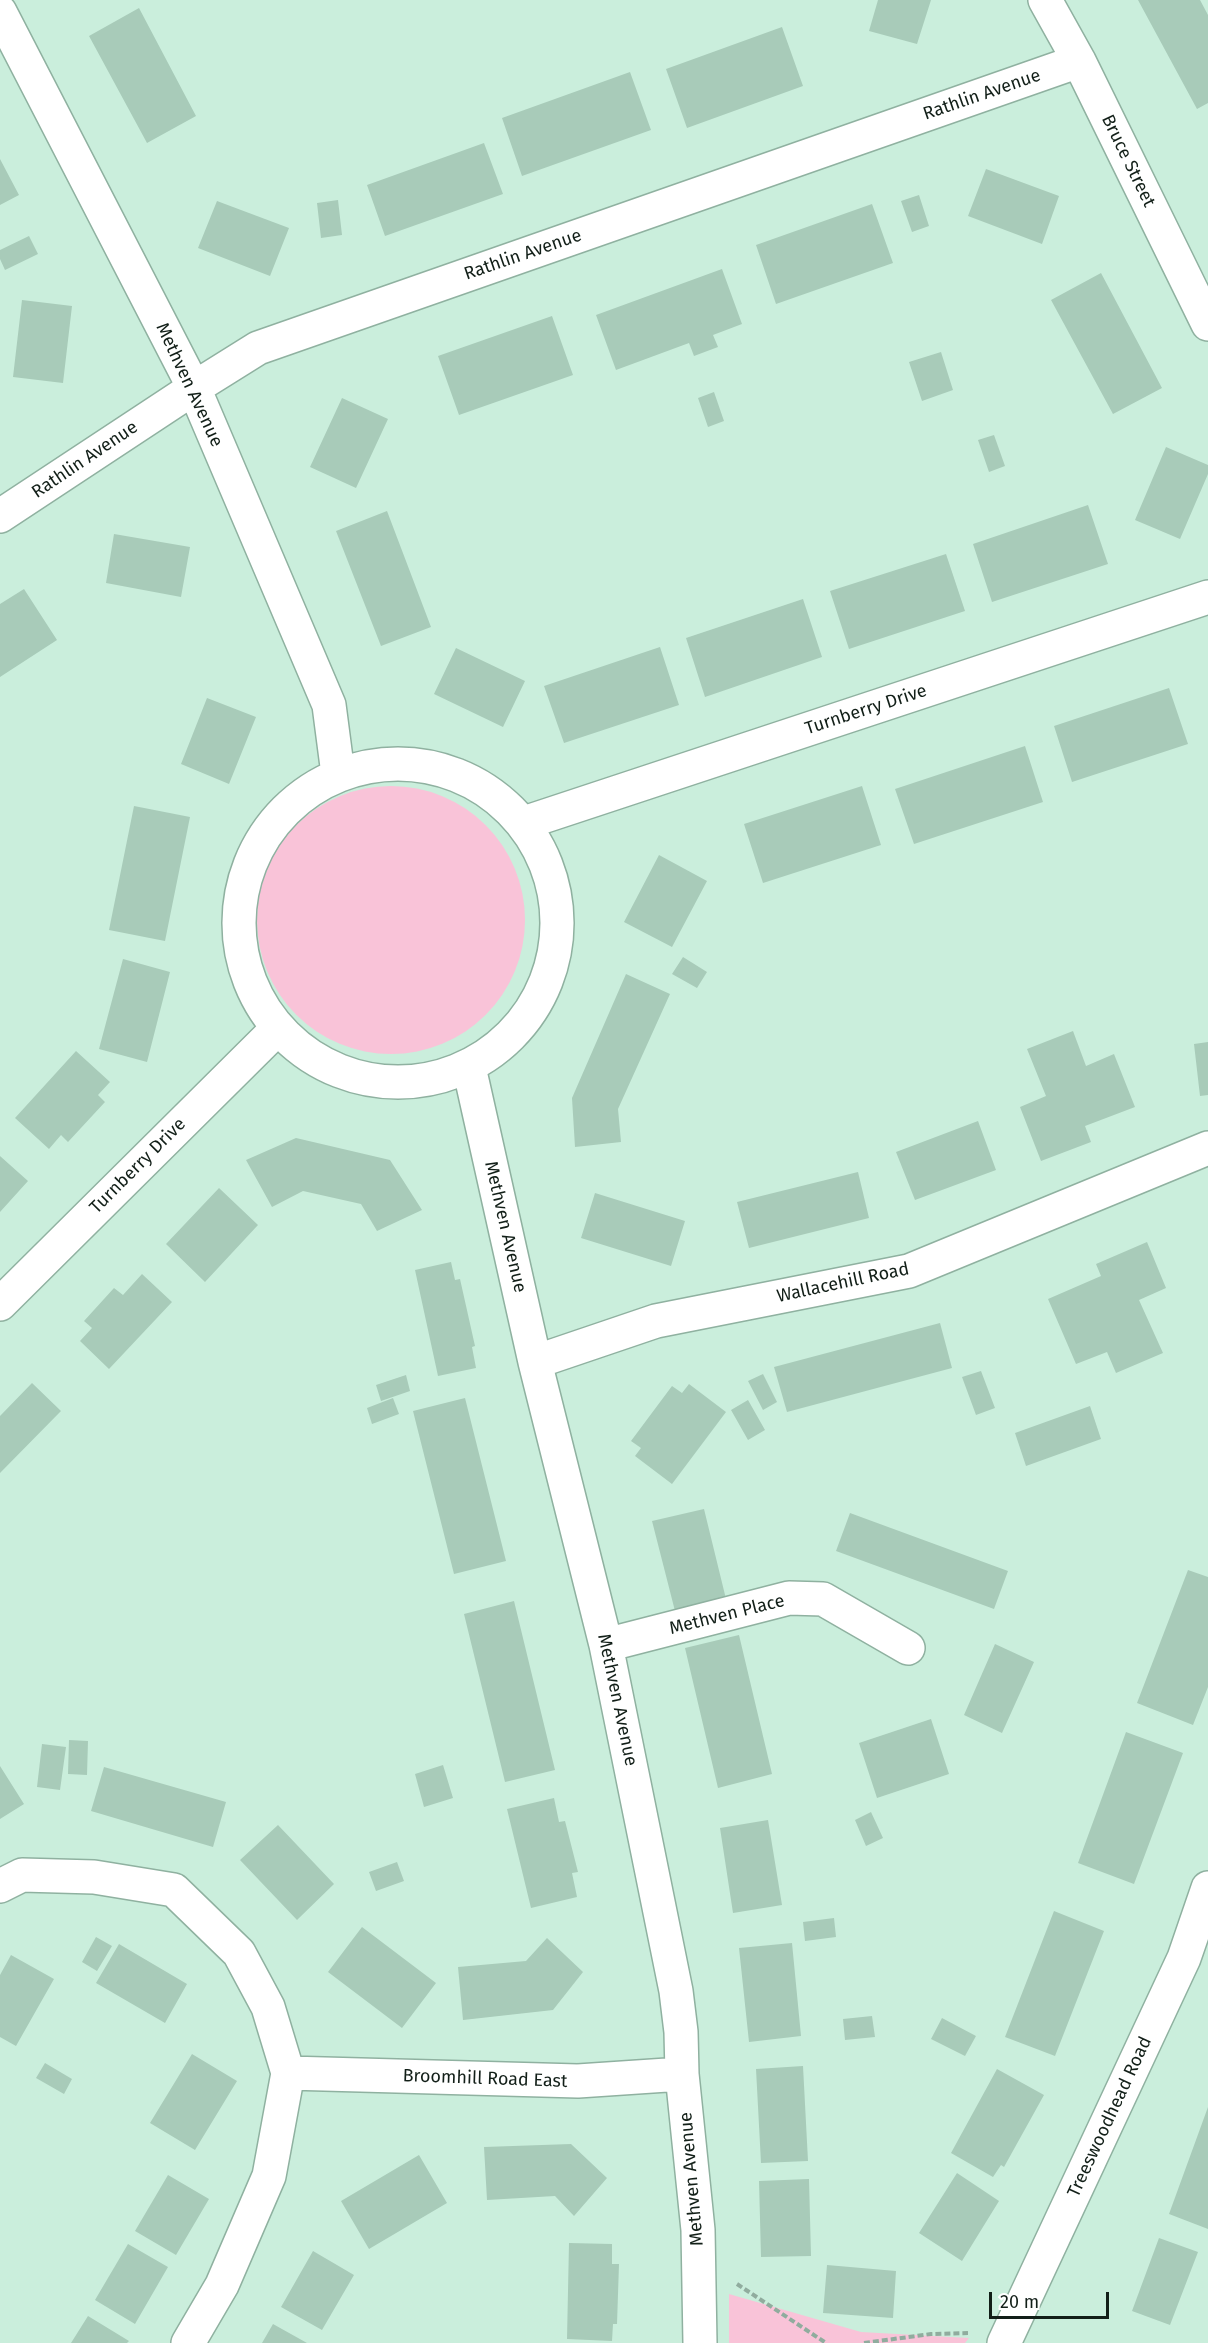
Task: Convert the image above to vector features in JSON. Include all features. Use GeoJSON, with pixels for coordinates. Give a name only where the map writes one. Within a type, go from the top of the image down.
{"type":"FeatureCollection","features":[{"type":"Feature","properties":{"kind":"street","name":"Bruce Street"},"geometry":{"type":"LineString","coordinates":[[1045,0],[1078,61],[1208,324]]}},
{"type":"Feature","properties":{"kind":"street","name":"Methven Avenue"},"geometry":{"type":"LineString","coordinates":[[0,12],[194,388],[329,705],[338,774]]}},
{"type":"Feature","properties":{"kind":"street","name":"Rathlin Avenue"},"geometry":{"type":"LineString","coordinates":[[0,516],[258,348],[1078,61]]}},
{"type":"Feature","properties":{"kind":"street","name":"Turnberry Drive"},"geometry":{"type":"LineString","coordinates":[[524,823],[1208,597]]}},
{"type":"Feature","properties":{"kind":"street"},"geometry":{"type":"LineString","coordinates":[[388,763],[439,768],[486,789],[524,823],[547,865],[557,911],[554,959],[537,1003],[508,1040],[469,1067],[418,1082],[366,1081],[318,1062],[277,1029],[253,992],[240,951],[238,907],[248,864],[270,826],[300,795],[338,774],[388,763]]}},
{"type":"Feature","properties":{"kind":"street","name":"Turnberry Drive"},"geometry":{"type":"LineString","coordinates":[[0,1304],[277,1029]]}},
{"type":"Feature","properties":{"kind":"street","name":"Methven Avenue"},"geometry":{"type":"LineString","coordinates":[[469,1067],[536,1362],[606,1645],[676,1991],[698,2230],[700,2343]]}},
{"type":"Feature","properties":{"kind":"street","name":"Wallacehill Road"},"geometry":{"type":"LineString","coordinates":[[536,1362],[656,1321],[909,1270],[1208,1148]]}},
{"type":"Feature","properties":{"kind":"street","name":"Methven Place"},"geometry":{"type":"LineString","coordinates":[[606,1645],[789,1598],[824,1599],[909,1648]]}},
{"type":"Feature","properties":{"kind":"street"},"geometry":{"type":"LineString","coordinates":[[0,1886],[22,1875],[94,1877],[174,1890],[239,1953],[268,2007],[288,2073],[269,2176],[222,2285],[188,2343]]}},
{"type":"Feature","properties":{"kind":"street","name":"Treeswoodhead Road"},"geometry":{"type":"LineString","coordinates":[[1006,2338],[1184,1958],[1208,1888]]}},
{"type":"Feature","properties":{"kind":"street","name":"Broomhill Road East"},"geometry":{"type":"LineString","coordinates":[[288,2073],[578,2081],[682,2074]]}},
{"type":"Feature","properties":{"kind":"path"},"geometry":{"type":"LineString","coordinates":[[732,2277],[738,2286],[826,2343]]}},
{"type":"Feature","properties":{"kind":"path"},"geometry":{"type":"LineString","coordinates":[[864,2343],[932,2334],[1006,2338]]}},
{"type":"Feature","properties":{"kind":"shaded area"},"geometry":{"type":"Polygon","coordinates":[[[391,786],[417,789],[442,796],[476,816],[486,825],[495,835],[515,869],[522,894],[525,920],[522,946],[515,971],[495,1005],[486,1015],[476,1024],[442,1044],[417,1051],[391,1054],[365,1051],[340,1044],[306,1024],[296,1015],[287,1005],[267,971],[260,946],[257,920],[260,894],[267,869],[287,835],[296,825],[306,816],[340,796],[365,789],[391,786]]]}},
{"type":"Feature","properties":{"kind":"shaded area"},"geometry":{"type":"Polygon","coordinates":[[[729,2294],[861,2332],[969,2338],[965,2343],[729,2343],[729,2294]]]}},
{"type":"Feature","properties":{"kind":"building"},"geometry":{"type":"Polygon","coordinates":[[[878,0],[931,0],[917,44],[869,31],[878,0]]]}},
{"type":"Feature","properties":{"kind":"building"},"geometry":{"type":"Polygon","coordinates":[[[1138,0],[1200,0],[1208,15],[1208,103],[1197,109],[1138,0]]]}},
{"type":"Feature","properties":{"kind":"building"},"geometry":{"type":"Polygon","coordinates":[[[139,8],[196,116],[147,143],[89,36],[139,8]]]}},
{"type":"Feature","properties":{"kind":"building"},"geometry":{"type":"Polygon","coordinates":[[[782,27],[803,86],[687,128],[666,69],[782,27]]]}},
{"type":"Feature","properties":{"kind":"building"},"geometry":{"type":"Polygon","coordinates":[[[630,72],[651,130],[522,176],[502,118],[630,72]]]}},
{"type":"Feature","properties":{"kind":"building"},"geometry":{"type":"Polygon","coordinates":[[[484,143],[503,194],[385,236],[367,185],[484,143]]]}},
{"type":"Feature","properties":{"kind":"building"},"geometry":{"type":"Polygon","coordinates":[[[0,159],[19,195],[0,205],[0,159]]]}},
{"type":"Feature","properties":{"kind":"building"},"geometry":{"type":"Polygon","coordinates":[[[986,169],[1059,196],[1042,244],[968,216],[986,169]]]}},
{"type":"Feature","properties":{"kind":"building"},"geometry":{"type":"Polygon","coordinates":[[[919,195],[929,226],[912,232],[901,201],[919,195]]]}},
{"type":"Feature","properties":{"kind":"building"},"geometry":{"type":"Polygon","coordinates":[[[338,200],[342,235],[321,238],[317,203],[338,200]]]}},
{"type":"Feature","properties":{"kind":"building"},"geometry":{"type":"Polygon","coordinates":[[[217,201],[289,228],[270,276],[198,248],[217,201]]]}},
{"type":"Feature","properties":{"kind":"building"},"geometry":{"type":"Polygon","coordinates":[[[872,204],[893,263],[776,304],[756,245],[872,204]]]}},
{"type":"Feature","properties":{"kind":"building"},"geometry":{"type":"Polygon","coordinates":[[[29,236],[38,254],[5,270],[0,259],[0,250],[29,236]]]}},
{"type":"Feature","properties":{"kind":"building"},"geometry":{"type":"Polygon","coordinates":[[[722,269],[742,324],[713,335],[718,347],[694,356],[689,343],[616,370],[596,315],[722,269]]]}},
{"type":"Feature","properties":{"kind":"building"},"geometry":{"type":"Polygon","coordinates":[[[1101,273],[1162,388],[1113,414],[1051,300],[1101,273]]]}},
{"type":"Feature","properties":{"kind":"building"},"geometry":{"type":"Polygon","coordinates":[[[22,300],[72,306],[63,383],[13,377],[22,300]]]}},
{"type":"Feature","properties":{"kind":"building"},"geometry":{"type":"Polygon","coordinates":[[[552,316],[573,375],[459,415],[438,356],[552,316]]]}},
{"type":"Feature","properties":{"kind":"building"},"geometry":{"type":"Polygon","coordinates":[[[941,352],[953,390],[922,401],[909,362],[941,352]]]}},
{"type":"Feature","properties":{"kind":"building"},"geometry":{"type":"Polygon","coordinates":[[[714,392],[724,421],[708,427],[698,398],[714,392]]]}},
{"type":"Feature","properties":{"kind":"building"},"geometry":{"type":"Polygon","coordinates":[[[342,398],[388,419],[356,488],[310,467],[342,398]]]}},
{"type":"Feature","properties":{"kind":"building"},"geometry":{"type":"Polygon","coordinates":[[[994,435],[1005,466],[989,472],[978,440],[994,435]]]}},
{"type":"Feature","properties":{"kind":"building"},"geometry":{"type":"Polygon","coordinates":[[[1166,447],[1208,465],[1208,474],[1180,539],[1135,520],[1166,447]]]}},
{"type":"Feature","properties":{"kind":"building"},"geometry":{"type":"Polygon","coordinates":[[[1088,505],[1108,564],[992,602],[973,544],[1088,505]]]}},
{"type":"Feature","properties":{"kind":"building"},"geometry":{"type":"Polygon","coordinates":[[[387,511],[431,627],[381,646],[336,531],[387,511]]]}},
{"type":"Feature","properties":{"kind":"building"},"geometry":{"type":"Polygon","coordinates":[[[114,534],[190,547],[181,597],[106,583],[114,534]]]}},
{"type":"Feature","properties":{"kind":"building"},"geometry":{"type":"Polygon","coordinates":[[[946,554],[965,611],[849,649],[830,591],[946,554]]]}},
{"type":"Feature","properties":{"kind":"building"},"geometry":{"type":"Polygon","coordinates":[[[24,589],[57,640],[0,677],[0,604],[24,589]]]}},
{"type":"Feature","properties":{"kind":"building"},"geometry":{"type":"Polygon","coordinates":[[[803,599],[822,657],[705,697],[686,638],[803,599]]]}},
{"type":"Feature","properties":{"kind":"building"},"geometry":{"type":"Polygon","coordinates":[[[660,647],[679,705],[564,743],[544,686],[660,647]]]}},
{"type":"Feature","properties":{"kind":"building"},"geometry":{"type":"Polygon","coordinates":[[[456,648],[525,681],[503,727],[434,694],[456,648]]]}},
{"type":"Feature","properties":{"kind":"building"},"geometry":{"type":"Polygon","coordinates":[[[1169,688],[1188,744],[1072,782],[1054,726],[1169,688]]]}},
{"type":"Feature","properties":{"kind":"building"},"geometry":{"type":"Polygon","coordinates":[[[207,698],[256,717],[229,784],[181,764],[207,698]]]}},
{"type":"Feature","properties":{"kind":"building"},"geometry":{"type":"Polygon","coordinates":[[[1025,746],[1043,802],[914,844],[895,789],[1025,746]]]}},
{"type":"Feature","properties":{"kind":"building"},"geometry":{"type":"Polygon","coordinates":[[[862,786],[881,845],[763,883],[744,824],[862,786]]]}},
{"type":"Feature","properties":{"kind":"building"},"geometry":{"type":"Polygon","coordinates":[[[134,806],[190,817],[165,941],[109,930],[134,806]]]}},
{"type":"Feature","properties":{"kind":"building"},"geometry":{"type":"Polygon","coordinates":[[[659,855],[707,881],[672,947],[624,922],[659,855]]]}},
{"type":"Feature","properties":{"kind":"building"},"geometry":{"type":"Polygon","coordinates":[[[683,957],[707,972],[697,988],[672,974],[683,957]]]}},
{"type":"Feature","properties":{"kind":"building"},"geometry":{"type":"Polygon","coordinates":[[[123,959],[170,972],[147,1062],[99,1049],[123,959]]]}},
{"type":"Feature","properties":{"kind":"building"},"geometry":{"type":"Polygon","coordinates":[[[626,974],[670,994],[618,1109],[621,1142],[575,1147],[572,1098],[626,974]]]}},
{"type":"Feature","properties":{"kind":"building"},"geometry":{"type":"Polygon","coordinates":[[[1073,1031],[1086,1066],[1114,1054],[1135,1107],[1085,1126],[1091,1142],[1041,1161],[1020,1107],[1046,1096],[1027,1049],[1073,1031]]]}},
{"type":"Feature","properties":{"kind":"building"},"geometry":{"type":"Polygon","coordinates":[[[1208,1042],[1208,1095],[1200,1096],[1194,1044],[1208,1042]]]}},
{"type":"Feature","properties":{"kind":"building"},"geometry":{"type":"Polygon","coordinates":[[[76,1051],[110,1082],[98,1095],[105,1102],[68,1142],[61,1135],[49,1149],[15,1118],[76,1051]]]}},
{"type":"Feature","properties":{"kind":"building"},"geometry":{"type":"Polygon","coordinates":[[[978,1121],[996,1170],[915,1200],[896,1152],[978,1121]]]}},
{"type":"Feature","properties":{"kind":"building"},"geometry":{"type":"Polygon","coordinates":[[[296,1138],[390,1160],[422,1210],[377,1231],[361,1204],[303,1191],[272,1207],[246,1160],[296,1138]]]}},
{"type":"Feature","properties":{"kind":"building"},"geometry":{"type":"Polygon","coordinates":[[[0,1156],[28,1181],[0,1212],[0,1156]]]}},
{"type":"Feature","properties":{"kind":"building"},"geometry":{"type":"Polygon","coordinates":[[[858,1172],[869,1218],[749,1248],[737,1202],[858,1172]]]}},
{"type":"Feature","properties":{"kind":"building"},"geometry":{"type":"Polygon","coordinates":[[[219,1188],[258,1225],[205,1282],[166,1244],[219,1188]]]}},
{"type":"Feature","properties":{"kind":"building"},"geometry":{"type":"Polygon","coordinates":[[[595,1193],[685,1221],[671,1266],[581,1238],[595,1193]]]}},
{"type":"Feature","properties":{"kind":"building"},"geometry":{"type":"Polygon","coordinates":[[[1147,1242],[1166,1288],[1139,1300],[1163,1353],[1116,1373],[1107,1352],[1076,1364],[1048,1299],[1101,1276],[1096,1264],[1147,1242]]]}},
{"type":"Feature","properties":{"kind":"building"},"geometry":{"type":"Polygon","coordinates":[[[451,1262],[455,1280],[460,1279],[475,1346],[472,1347],[476,1368],[438,1376],[415,1270],[451,1262]]]}},
{"type":"Feature","properties":{"kind":"building"},"geometry":{"type":"Polygon","coordinates":[[[142,1274],[172,1302],[109,1369],[80,1341],[92,1328],[84,1321],[114,1288],[123,1295],[142,1274]]]}},
{"type":"Feature","properties":{"kind":"building"},"geometry":{"type":"Polygon","coordinates":[[[940,1323],[952,1368],[787,1412],[774,1367],[940,1323]]]}},
{"type":"Feature","properties":{"kind":"building"},"geometry":{"type":"Polygon","coordinates":[[[981,1371],[995,1408],[976,1415],[962,1377],[981,1371]]]}},
{"type":"Feature","properties":{"kind":"building"},"geometry":{"type":"Polygon","coordinates":[[[763,1374],[777,1402],[763,1410],[748,1381],[763,1374]]]}},
{"type":"Feature","properties":{"kind":"building"},"geometry":{"type":"Polygon","coordinates":[[[406,1375],[410,1391],[381,1401],[376,1385],[406,1375]]]}},
{"type":"Feature","properties":{"kind":"building"},"geometry":{"type":"Polygon","coordinates":[[[32,1383],[61,1411],[0,1473],[0,1416],[32,1383]]]}},
{"type":"Feature","properties":{"kind":"building"},"geometry":{"type":"Polygon","coordinates":[[[689,1384],[726,1412],[672,1484],[635,1456],[641,1448],[631,1441],[672,1386],[682,1393],[689,1384]]]}},
{"type":"Feature","properties":{"kind":"building"},"geometry":{"type":"Polygon","coordinates":[[[393,1398],[399,1414],[372,1424],[367,1408],[393,1398]]]}},
{"type":"Feature","properties":{"kind":"building"},"geometry":{"type":"Polygon","coordinates":[[[465,1398],[506,1561],[454,1574],[413,1411],[465,1398]]]}},
{"type":"Feature","properties":{"kind":"building"},"geometry":{"type":"Polygon","coordinates":[[[748,1400],[765,1430],[748,1440],[731,1410],[748,1400]]]}},
{"type":"Feature","properties":{"kind":"building"},"geometry":{"type":"Polygon","coordinates":[[[1090,1406],[1101,1439],[1026,1466],[1015,1433],[1090,1406]]]}},
{"type":"Feature","properties":{"kind":"building"},"geometry":{"type":"Polygon","coordinates":[[[704,1509],[726,1599],[675,1611],[652,1521],[704,1509]]]}},
{"type":"Feature","properties":{"kind":"building"},"geometry":{"type":"Polygon","coordinates":[[[850,1513],[1008,1571],[994,1609],[836,1551],[850,1513]]]}},
{"type":"Feature","properties":{"kind":"building"},"geometry":{"type":"Polygon","coordinates":[[[1188,1570],[1208,1577],[1208,1687],[1193,1725],[1137,1703],[1188,1570]]]}},
{"type":"Feature","properties":{"kind":"building"},"geometry":{"type":"Polygon","coordinates":[[[514,1601],[555,1770],[505,1782],[464,1614],[514,1601]]]}},
{"type":"Feature","properties":{"kind":"building"},"geometry":{"type":"Polygon","coordinates":[[[739,1635],[772,1774],[718,1788],[685,1648],[739,1635]]]}},
{"type":"Feature","properties":{"kind":"building"},"geometry":{"type":"Polygon","coordinates":[[[995,1644],[1034,1662],[1002,1733],[964,1715],[995,1644]]]}},
{"type":"Feature","properties":{"kind":"building"},"geometry":{"type":"Polygon","coordinates":[[[931,1719],[949,1774],[877,1798],[859,1743],[931,1719]]]}},
{"type":"Feature","properties":{"kind":"building"},"geometry":{"type":"Polygon","coordinates":[[[1126,1732],[1183,1753],[1134,1884],[1078,1863],[1126,1732]]]}},
{"type":"Feature","properties":{"kind":"building"},"geometry":{"type":"Polygon","coordinates":[[[69,1740],[88,1741],[87,1775],[68,1774],[69,1740]]]}},
{"type":"Feature","properties":{"kind":"building"},"geometry":{"type":"Polygon","coordinates":[[[42,1744],[66,1747],[60,1790],[37,1787],[42,1744]]]}},
{"type":"Feature","properties":{"kind":"building"},"geometry":{"type":"Polygon","coordinates":[[[443,1765],[453,1798],[424,1807],[415,1774],[443,1765]]]}},
{"type":"Feature","properties":{"kind":"building"},"geometry":{"type":"Polygon","coordinates":[[[0,1766],[24,1804],[0,1819],[0,1766]]]}},
{"type":"Feature","properties":{"kind":"building"},"geometry":{"type":"Polygon","coordinates":[[[104,1767],[226,1802],[213,1847],[91,1811],[104,1767]]]}},
{"type":"Feature","properties":{"kind":"building"},"geometry":{"type":"Polygon","coordinates":[[[554,1798],[559,1822],[565,1821],[578,1872],[572,1873],[577,1897],[531,1908],[507,1809],[554,1798]]]}},
{"type":"Feature","properties":{"kind":"building"},"geometry":{"type":"Polygon","coordinates":[[[871,1812],[883,1838],[866,1846],[855,1820],[871,1812]]]}},
{"type":"Feature","properties":{"kind":"building"},"geometry":{"type":"Polygon","coordinates":[[[768,1820],[782,1905],[733,1913],[720,1828],[768,1820]]]}},
{"type":"Feature","properties":{"kind":"building"},"geometry":{"type":"Polygon","coordinates":[[[278,1825],[334,1884],[297,1920],[240,1860],[278,1825]]]}},
{"type":"Feature","properties":{"kind":"building"},"geometry":{"type":"Polygon","coordinates":[[[397,1862],[404,1881],[376,1891],[369,1872],[397,1862]]]}},
{"type":"Feature","properties":{"kind":"building"},"geometry":{"type":"Polygon","coordinates":[[[1054,1911],[1104,1931],[1055,2056],[1005,2037],[1054,1911]]]}},
{"type":"Feature","properties":{"kind":"building"},"geometry":{"type":"Polygon","coordinates":[[[834,1918],[836,1937],[805,1941],[803,1922],[834,1918]]]}},
{"type":"Feature","properties":{"kind":"building"},"geometry":{"type":"Polygon","coordinates":[[[362,1927],[436,1983],[402,2028],[328,1972],[362,1927]]]}},
{"type":"Feature","properties":{"kind":"building"},"geometry":{"type":"Polygon","coordinates":[[[96,1937],[112,1946],[97,1971],[82,1962],[96,1937]]]}},
{"type":"Feature","properties":{"kind":"building"},"geometry":{"type":"Polygon","coordinates":[[[547,1938],[583,1972],[553,2010],[463,2020],[458,1967],[526,1961],[547,1938]]]}},
{"type":"Feature","properties":{"kind":"building"},"geometry":{"type":"Polygon","coordinates":[[[792,1943],[801,2036],[749,2042],[739,1948],[792,1943]]]}},
{"type":"Feature","properties":{"kind":"building"},"geometry":{"type":"Polygon","coordinates":[[[119,1944],[187,1984],[165,2023],[96,1983],[119,1944]]]}},
{"type":"Feature","properties":{"kind":"building"},"geometry":{"type":"Polygon","coordinates":[[[11,1955],[54,1979],[16,2046],[0,2037],[0,1975],[11,1955]]]}},
{"type":"Feature","properties":{"kind":"building"},"geometry":{"type":"Polygon","coordinates":[[[872,2016],[875,2037],[845,2040],[843,2019],[872,2016]]]}},
{"type":"Feature","properties":{"kind":"building"},"geometry":{"type":"Polygon","coordinates":[[[942,2018],[976,2036],[965,2056],[931,2039],[942,2018]]]}},
{"type":"Feature","properties":{"kind":"building"},"geometry":{"type":"Polygon","coordinates":[[[192,2054],[237,2081],[195,2150],[150,2123],[192,2054]]]}},
{"type":"Feature","properties":{"kind":"building"},"geometry":{"type":"Polygon","coordinates":[[[45,2063],[72,2079],[64,2094],[36,2078],[45,2063]]]}},
{"type":"Feature","properties":{"kind":"building"},"geometry":{"type":"Polygon","coordinates":[[[803,2066],[808,2161],[761,2163],[756,2069],[803,2066]]]}},
{"type":"Feature","properties":{"kind":"building"},"geometry":{"type":"Polygon","coordinates":[[[997,2069],[1044,2095],[1004,2167],[1001,2165],[993,2177],[951,2153],[997,2069]]]}},
{"type":"Feature","properties":{"kind":"building"},"geometry":{"type":"Polygon","coordinates":[[[1208,2107],[1208,2229],[1169,2214],[1208,2107]]]}},
{"type":"Feature","properties":{"kind":"building"},"geometry":{"type":"Polygon","coordinates":[[[571,2144],[607,2178],[574,2216],[555,2196],[487,2200],[484,2147],[571,2144]]]}},
{"type":"Feature","properties":{"kind":"building"},"geometry":{"type":"Polygon","coordinates":[[[419,2155],[447,2203],[369,2249],[341,2201],[419,2155]]]}},
{"type":"Feature","properties":{"kind":"building"},"geometry":{"type":"Polygon","coordinates":[[[957,2173],[999,2201],[962,2261],[919,2233],[957,2173]]]}},
{"type":"Feature","properties":{"kind":"building"},"geometry":{"type":"Polygon","coordinates":[[[168,2175],[209,2199],[176,2255],[135,2231],[168,2175]]]}},
{"type":"Feature","properties":{"kind":"building"},"geometry":{"type":"Polygon","coordinates":[[[809,2179],[811,2256],[761,2257],[759,2181],[809,2179]]]}},
{"type":"Feature","properties":{"kind":"building"},"geometry":{"type":"Polygon","coordinates":[[[1159,2238],[1198,2252],[1170,2325],[1132,2311],[1159,2238]]]}},
{"type":"Feature","properties":{"kind":"building"},"geometry":{"type":"Polygon","coordinates":[[[569,2243],[612,2244],[612,2264],[619,2264],[617,2324],[613,2324],[612,2341],[567,2339],[569,2243]]]}},
{"type":"Feature","properties":{"kind":"building"},"geometry":{"type":"Polygon","coordinates":[[[128,2244],[168,2267],[135,2324],[95,2300],[128,2244]]]}},
{"type":"Feature","properties":{"kind":"building"},"geometry":{"type":"Polygon","coordinates":[[[313,2251],[354,2275],[322,2330],[281,2307],[313,2251]]]}},
{"type":"Feature","properties":{"kind":"building"},"geometry":{"type":"Polygon","coordinates":[[[827,2265],[896,2271],[893,2318],[823,2313],[827,2265]]]}},
{"type":"Feature","properties":{"kind":"building"},"geometry":{"type":"Polygon","coordinates":[[[88,2316],[129,2341],[127,2343],[71,2343],[88,2316]]]}},
{"type":"Feature","properties":{"kind":"building"},"geometry":{"type":"Polygon","coordinates":[[[273,2324],[307,2343],[262,2343],[273,2324]]]}}]}
